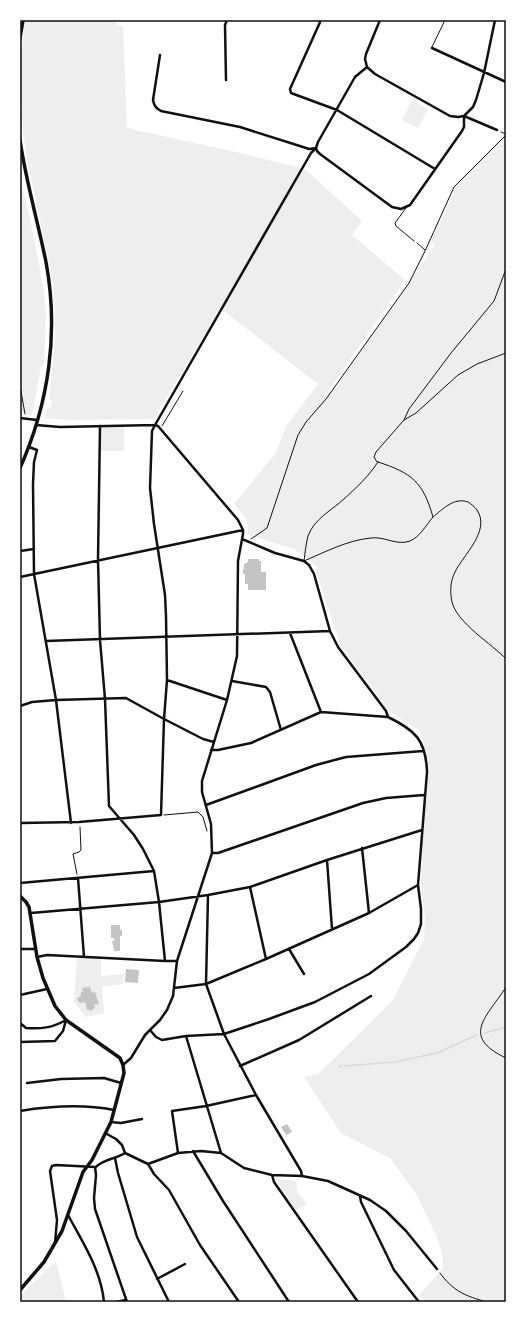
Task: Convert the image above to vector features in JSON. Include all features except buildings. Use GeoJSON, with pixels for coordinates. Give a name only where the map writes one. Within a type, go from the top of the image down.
{"type":"FeatureCollection","features":[{"type":"Feature","properties":{"kind":"main road"},"geometry":{"type":"LineString","coordinates":[[20,38],[23,20]]}},
{"type":"Feature","properties":{"kind":"main road"},"geometry":{"type":"LineString","coordinates":[[20,140],[24,166],[42,243],[50,286],[52,333],[49,366],[38,420],[20,468]]}},
{"type":"Feature","properties":{"kind":"main road"},"geometry":{"type":"LineString","coordinates":[[20,896],[26,902],[30,913],[37,957],[47,989],[55,1006],[66,1020],[114,1053],[120,1058],[124,1065],[122,1083],[110,1122],[92,1160],[79,1182],[68,1215],[54,1245],[34,1274],[20,1290]]}},
{"type":"Feature","properties":{"kind":"street"},"geometry":{"type":"LineString","coordinates":[[226,80],[225,26],[227,20]]}},
{"type":"Feature","properties":{"kind":"street"},"geometry":{"type":"LineString","coordinates":[[321,20],[290,89],[291,93],[337,110],[435,169]]}},
{"type":"Feature","properties":{"kind":"street"},"geometry":{"type":"LineString","coordinates":[[380,20],[366,54],[365,60],[367,67],[375,74],[450,116],[464,116],[497,130]]}},
{"type":"Feature","properties":{"kind":"street"},"geometry":{"type":"LineString","coordinates":[[316,148],[320,154],[392,206],[397,208],[410,205],[464,127],[464,116],[473,107],[484,73],[495,20]]}},
{"type":"Feature","properties":{"kind":"street"},"geometry":{"type":"LineString","coordinates":[[432,48],[506,82]]}},
{"type":"Feature","properties":{"kind":"street"},"geometry":{"type":"LineString","coordinates":[[160,55],[153,100],[155,107],[161,112],[240,127],[309,149],[316,148]]}},
{"type":"Feature","properties":{"kind":"street"},"geometry":{"type":"LineString","coordinates":[[20,823],[71,823],[161,815],[166,680],[165,594],[150,488],[152,431],[311,153],[316,148],[355,77],[367,67]]}},
{"type":"Feature","properties":{"kind":"street"},"geometry":{"type":"LineString","coordinates":[[20,418],[38,420]]}},
{"type":"Feature","properties":{"kind":"street"},"geometry":{"type":"LineString","coordinates":[[36,425],[60,427],[155,425],[160,428],[238,520],[243,530],[238,561],[236,656],[232,681],[228,700],[202,781],[202,792],[211,824],[212,853],[177,961],[173,996],[167,1010],[160,1020],[145,1035],[131,1058],[124,1065]]}},
{"type":"Feature","properties":{"kind":"street"},"geometry":{"type":"LineString","coordinates":[[100,426],[98,560],[100,640],[109,806],[134,835],[143,849],[154,872],[159,902],[165,961]]}},
{"type":"Feature","properties":{"kind":"street"},"geometry":{"type":"LineString","coordinates":[[29,447],[37,450],[34,462],[33,484],[34,574],[56,700],[71,823]]}},
{"type":"Feature","properties":{"kind":"street"},"geometry":{"type":"LineString","coordinates":[[20,577],[243,530]]}},
{"type":"Feature","properties":{"kind":"street"},"geometry":{"type":"LineString","coordinates":[[242,539],[275,553],[304,561],[311,569],[314,574],[330,631],[338,647],[386,711],[388,717]]}},
{"type":"Feature","properties":{"kind":"street"},"geometry":{"type":"LineString","coordinates":[[20,551],[34,549]]}},
{"type":"Feature","properties":{"kind":"street"},"geometry":{"type":"LineString","coordinates":[[46,641],[330,631]]}},
{"type":"Feature","properties":{"kind":"street"},"geometry":{"type":"LineString","coordinates":[[290,633],[321,712]]}},
{"type":"Feature","properties":{"kind":"street"},"geometry":{"type":"LineString","coordinates":[[166,680],[228,700]]}},
{"type":"Feature","properties":{"kind":"street"},"geometry":{"type":"LineString","coordinates":[[232,681],[266,687],[270,692],[281,730]]}},
{"type":"Feature","properties":{"kind":"street"},"geometry":{"type":"LineString","coordinates":[[20,706],[32,702],[56,700],[126,698],[203,739],[214,742]]}},
{"type":"Feature","properties":{"kind":"street"},"geometry":{"type":"LineString","coordinates":[[150,1030],[156,1037],[162,1040],[186,1036],[224,1034],[315,1002],[368,974],[406,947],[418,933],[421,924],[418,885],[427,766],[420,740],[415,734],[402,724],[388,717],[321,712],[251,743],[218,750],[211,750]]}},
{"type":"Feature","properties":{"kind":"street"},"geometry":{"type":"LineString","coordinates":[[206,805],[309,768],[346,757],[423,751]]}},
{"type":"Feature","properties":{"kind":"street"},"geometry":{"type":"LineString","coordinates":[[212,853],[218,853],[363,803],[386,798],[424,795]]}},
{"type":"Feature","properties":{"kind":"street"},"geometry":{"type":"LineString","coordinates":[[30,913],[159,902],[208,896],[250,887],[362,848],[422,830]]}},
{"type":"Feature","properties":{"kind":"street"},"geometry":{"type":"LineString","coordinates":[[362,848],[369,913]]}},
{"type":"Feature","properties":{"kind":"street"},"geometry":{"type":"LineString","coordinates":[[327,860],[332,929]]}},
{"type":"Feature","properties":{"kind":"street"},"geometry":{"type":"LineString","coordinates":[[20,884],[154,872]]}},
{"type":"Feature","properties":{"kind":"street"},"geometry":{"type":"LineString","coordinates":[[78,878],[84,957]]}},
{"type":"Feature","properties":{"kind":"street"},"geometry":{"type":"LineString","coordinates":[[174,988],[206,984],[266,959],[369,913],[418,885]]}},
{"type":"Feature","properties":{"kind":"street"},"geometry":{"type":"LineString","coordinates":[[250,887],[266,959]]}},
{"type":"Feature","properties":{"kind":"street"},"geometry":{"type":"LineString","coordinates":[[208,896],[206,984],[224,1034],[256,1095],[301,1171],[302,1176]]}},
{"type":"Feature","properties":{"kind":"street"},"geometry":{"type":"LineString","coordinates":[[20,949],[35,949]]}},
{"type":"Feature","properties":{"kind":"street"},"geometry":{"type":"LineString","coordinates":[[289,949],[304,974]]}},
{"type":"Feature","properties":{"kind":"street"},"geometry":{"type":"LineString","coordinates":[[37,957],[84,957],[177,961]]}},
{"type":"Feature","properties":{"kind":"street"},"geometry":{"type":"LineString","coordinates":[[20,995],[47,989]]}},
{"type":"Feature","properties":{"kind":"street"},"geometry":{"type":"LineString","coordinates":[[240,1066],[298,1040],[371,996]]}},
{"type":"Feature","properties":{"kind":"street"},"geometry":{"type":"LineString","coordinates":[[20,1023],[26,1028],[44,1029],[66,1020]]}},
{"type":"Feature","properties":{"kind":"street"},"geometry":{"type":"LineString","coordinates":[[20,1042],[54,1041],[63,1031],[66,1020]]}},
{"type":"Feature","properties":{"kind":"street"},"geometry":{"type":"LineString","coordinates":[[186,1036],[221,1153]]}},
{"type":"Feature","properties":{"kind":"street"},"geometry":{"type":"LineString","coordinates":[[27,1083],[61,1078],[104,1078],[122,1083]]}},
{"type":"Feature","properties":{"kind":"street"},"geometry":{"type":"LineString","coordinates":[[178,1153],[172,1111],[206,1106],[256,1095]]}},
{"type":"Feature","properties":{"kind":"street"},"geometry":{"type":"LineString","coordinates":[[20,1111],[69,1106],[94,1106],[114,1110]]}},
{"type":"Feature","properties":{"kind":"street"},"geometry":{"type":"LineString","coordinates":[[110,1122],[120,1123],[142,1119]]}},
{"type":"Feature","properties":{"kind":"street"},"geometry":{"type":"LineString","coordinates":[[105,1133],[116,1139],[122,1145],[125,1152],[148,1164],[154,1174],[169,1190],[200,1245],[239,1302]]}},
{"type":"Feature","properties":{"kind":"street"},"geometry":{"type":"LineString","coordinates":[[148,1164],[178,1153],[201,1150],[221,1153],[244,1168],[272,1175],[302,1176],[328,1181],[370,1200],[386,1211],[406,1231],[437,1269]]}},
{"type":"Feature","properties":{"kind":"street"},"geometry":{"type":"LineString","coordinates":[[193,1151],[223,1201],[289,1302]]}},
{"type":"Feature","properties":{"kind":"street"},"geometry":{"type":"LineString","coordinates":[[54,1245],[57,1220],[50,1170],[52,1166],[95,1167],[104,1161],[115,1158],[125,1152]]}},
{"type":"Feature","properties":{"kind":"street"},"geometry":{"type":"LineString","coordinates":[[115,1158],[137,1237],[169,1302]]}},
{"type":"Feature","properties":{"kind":"street"},"geometry":{"type":"LineString","coordinates":[[95,1167],[95,1209],[126,1301],[116,1302]]}},
{"type":"Feature","properties":{"kind":"street"},"geometry":{"type":"LineString","coordinates":[[272,1175],[274,1182],[358,1302]]}},
{"type":"Feature","properties":{"kind":"street"},"geometry":{"type":"LineString","coordinates":[[360,1196],[361,1202],[394,1270],[419,1302]]}},
{"type":"Feature","properties":{"kind":"street"},"geometry":{"type":"LineString","coordinates":[[68,1215],[95,1267],[101,1285],[104,1302]]}},
{"type":"Feature","properties":{"kind":"street"},"geometry":{"type":"LineString","coordinates":[[157,1279],[185,1264]]}},
{"type":"Feature","properties":{"kind":"lane"},"geometry":{"type":"LineString","coordinates":[[432,48],[445,20]]}},
{"type":"Feature","properties":{"kind":"lane"},"geometry":{"type":"LineString","coordinates":[[406,207],[395,223],[396,226],[414,241]]}},
{"type":"Feature","properties":{"kind":"path"},"geometry":{"type":"LineString","coordinates":[[247,541],[267,528],[298,435],[306,422],[326,399],[405,288],[426,251],[454,187],[506,134],[497,130]]}},
{"type":"Feature","properties":{"kind":"path"},"geometry":{"type":"LineString","coordinates":[[414,241],[426,251]]}},
{"type":"Feature","properties":{"kind":"path"},"geometry":{"type":"LineString","coordinates":[[433,517],[428,499],[416,482],[400,470],[378,462],[374,457],[376,452],[404,420],[409,409],[439,368],[494,301],[506,269]]}},
{"type":"Feature","properties":{"kind":"path"},"geometry":{"type":"LineString","coordinates":[[404,420],[416,413],[458,375],[467,369],[506,353]]}},
{"type":"Feature","properties":{"kind":"path"},"geometry":{"type":"LineString","coordinates":[[20,386],[25,418]]}},
{"type":"Feature","properties":{"kind":"path"},"geometry":{"type":"LineString","coordinates":[[160,428],[183,391]]}},
{"type":"Feature","properties":{"kind":"path"},"geometry":{"type":"LineString","coordinates":[[378,462],[367,476],[344,499],[317,522],[308,536],[304,561],[369,538],[409,542],[418,535],[433,517],[445,506],[452,502],[468,502],[478,513],[481,524],[472,547],[464,556],[454,573],[452,580],[453,604],[464,620],[506,659]]}},
{"type":"Feature","properties":{"kind":"path"},"geometry":{"type":"LineString","coordinates":[[161,815],[198,812],[203,817],[207,832]]}},
{"type":"Feature","properties":{"kind":"path"},"geometry":{"type":"LineString","coordinates":[[78,878],[73,854],[81,850],[79,822]]}},
{"type":"Feature","properties":{"kind":"path"},"geometry":{"type":"LineString","coordinates":[[506,987],[485,1015],[481,1025],[481,1036],[483,1042],[506,1058]]}},
{"type":"Feature","properties":{"kind":"path"},"geometry":{"type":"LineString","coordinates":[[437,1269],[448,1284],[467,1297],[487,1302]]}},
{"type":"Feature","properties":{"kind":"shaded area"},"geometry":{"type":"Polygon","coordinates":[[[20,20],[117,20],[116,25],[123,27],[127,128],[305,169],[362,221],[352,235],[405,280],[329,390],[332,393],[435,245],[431,241],[460,180],[506,134],[506,1302],[427,1302],[419,1295],[443,1268],[442,1252],[437,1237],[417,1195],[390,1158],[341,1133],[304,1077],[318,1074],[393,1000],[424,939],[425,918],[421,883],[423,815],[427,795],[428,763],[420,731],[390,712],[341,646],[315,570],[319,568],[294,549],[248,535],[247,519],[234,504],[275,454],[287,425],[318,384],[220,308],[154,419],[74,420],[44,418],[47,408],[51,407],[52,400],[49,399],[54,347],[55,309],[50,269],[29,168],[23,129],[21,109],[21,69],[24,29],[20,30],[20,20]]]}},
{"type":"Feature","properties":{"kind":"shaded area"},"geometry":{"type":"Polygon","coordinates":[[[412,100],[428,109],[418,128],[402,120],[412,100]]]}},
{"type":"Feature","properties":{"kind":"shaded area"},"geometry":{"type":"Polygon","coordinates":[[[20,180],[29,213],[44,291],[46,314],[44,364],[41,367],[32,414],[30,416],[25,412],[20,412],[20,180]]]}},
{"type":"Feature","properties":{"kind":"shaded area"},"geometry":{"type":"Polygon","coordinates":[[[124,425],[124,451],[100,451],[100,426],[124,425]]]}},
{"type":"Feature","properties":{"kind":"shaded area"},"geometry":{"type":"Polygon","coordinates":[[[77,956],[101,958],[101,976],[124,974],[123,984],[102,987],[104,1013],[86,1017],[74,1002],[77,956]]]}},
{"type":"Feature","properties":{"kind":"shaded area"},"geometry":{"type":"Polygon","coordinates":[[[278,1179],[296,1181],[297,1191],[307,1204],[296,1210],[279,1184],[278,1179]]]}},
{"type":"Feature","properties":{"kind":"shaded area"},"geometry":{"type":"Polygon","coordinates":[[[56,1261],[66,1302],[20,1302],[20,1296],[56,1261]]]}},
{"type":"Feature","properties":{"kind":"waterway"},"geometry":{"type":"LineString","coordinates":[[485,1033],[506,1027]]}},
{"type":"Feature","properties":{"kind":"waterway"},"geometry":{"type":"LineString","coordinates":[[345,1066],[395,1062],[437,1053],[477,1035]]}}]}
